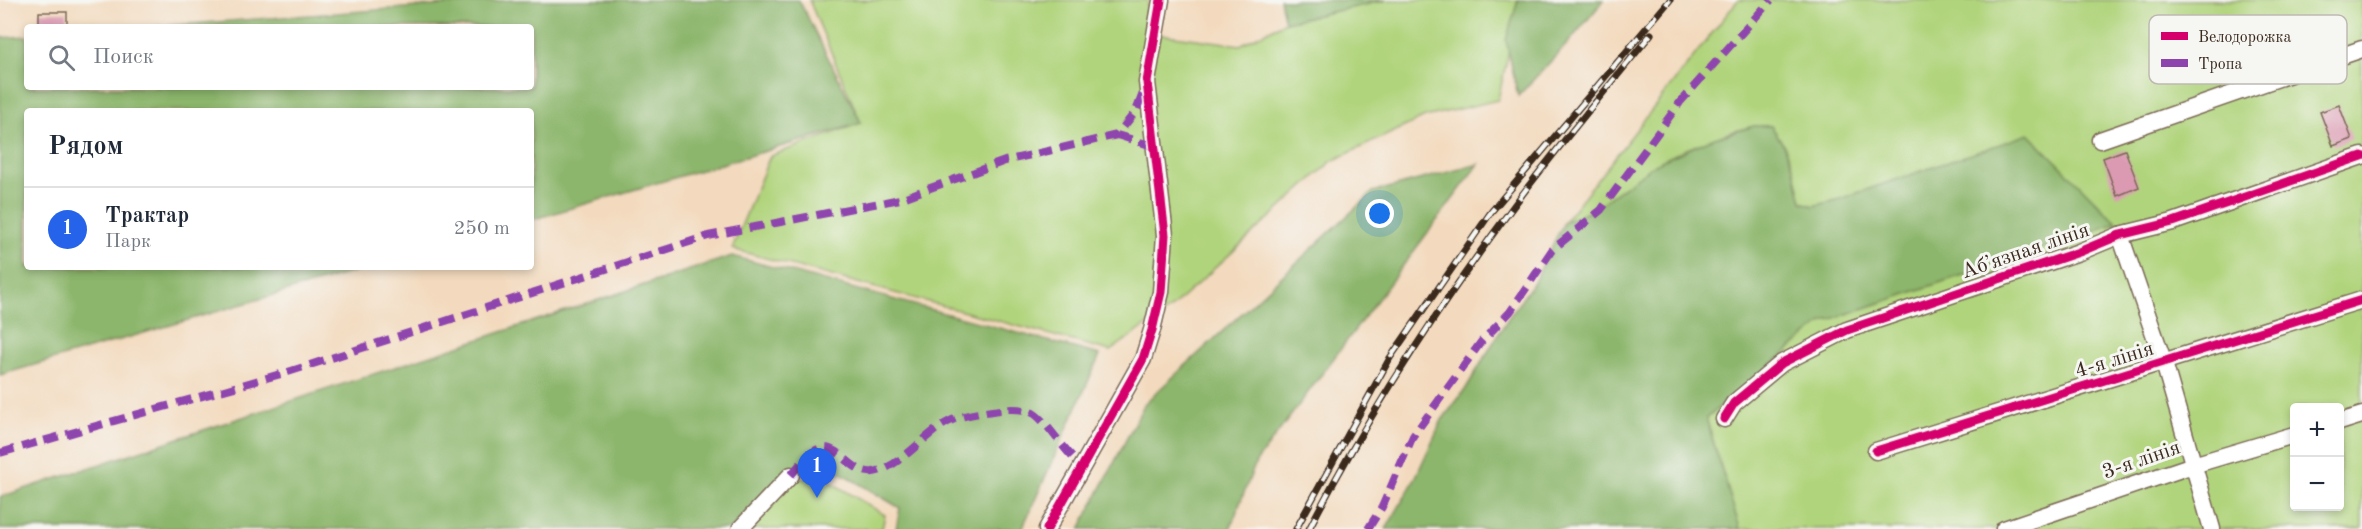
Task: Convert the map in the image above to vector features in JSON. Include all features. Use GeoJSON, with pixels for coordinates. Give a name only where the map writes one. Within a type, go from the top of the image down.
{"type":"FeatureCollection","features":[{"type":"Feature","properties":{"kind":"street"},"geometry":{"type":"LineString","coordinates":[[1047,529],[1143,359],[1161,292],[1165,235],[1147,82],[1161,0]]}},
{"type":"Feature","properties":{"kind":"street"},"geometry":{"type":"LineString","coordinates":[[2347,54],[2362,49]]}},
{"type":"Feature","properties":{"kind":"street"},"geometry":{"type":"LineString","coordinates":[[2100,140],[2261,84]]}},
{"type":"Feature","properties":{"kind":"street","name":"Абʼязная лінія"},"geometry":{"type":"LineString","coordinates":[[1724,419],[1734,404],[1782,363],[1847,330],[2079,252],[2120,235],[2173,222],[2362,156]]}},
{"type":"Feature","properties":{"kind":"street"},"geometry":{"type":"LineString","coordinates":[[2120,235],[2164,363],[2212,529]]}},
{"type":"Feature","properties":{"kind":"street","name":"4-я лінія"},"geometry":{"type":"LineString","coordinates":[[1876,451],[2362,300]]}},
{"type":"Feature","properties":{"kind":"street"},"geometry":{"type":"LineString","coordinates":[[2344,421],[2362,416]]}},
{"type":"Feature","properties":{"kind":"street","name":"3-я лінія"},"geometry":{"type":"LineString","coordinates":[[2004,529],[2193,465],[2290,436]]}},
{"type":"Feature","properties":{"kind":"street"},"geometry":{"type":"LineString","coordinates":[[740,529],[791,475]]}},
{"type":"Feature","properties":{"kind":"green space"},"geometry":{"type":"Polygon","coordinates":[[[511,0],[799,0],[861,123],[534,219],[534,108],[24,108],[24,270],[360,270],[0,375],[0,38],[24,36],[24,90],[534,90],[534,24],[191,24],[511,0]]]}},
{"type":"Feature","properties":{"kind":"green space"},"geometry":{"type":"Polygon","coordinates":[[[809,0],[1148,0],[1145,32],[1240,45],[1285,22],[1387,0],[1520,0],[1498,100],[1425,117],[1332,161],[1170,309],[1110,351],[732,249],[770,156],[861,123],[809,0]]]}},
{"type":"Feature","properties":{"kind":"green space"},"geometry":{"type":"Polygon","coordinates":[[[1280,0],[1387,0],[1285,22],[1280,0]]]}},
{"type":"Feature","properties":{"kind":"green space"},"geometry":{"type":"Polygon","coordinates":[[[1518,0],[1604,0],[1568,43],[1518,96],[1506,40],[1518,0]]]}},
{"type":"Feature","properties":{"kind":"green space"},"geometry":{"type":"Polygon","coordinates":[[[1738,0],[2362,0],[2362,529],[1740,529],[1706,418],[1823,322],[2117,223],[2029,134],[1837,200],[1813,206],[1802,202],[1791,162],[1784,145],[1771,126],[1754,126],[1731,132],[1657,163],[1591,211],[1564,222],[1738,0]]]}},
{"type":"Feature","properties":{"kind":"green space"},"geometry":{"type":"Polygon","coordinates":[[[1754,126],[1771,126],[1784,145],[1791,162],[1802,202],[1813,206],[1837,200],[2029,134],[2117,223],[1823,322],[1706,418],[1740,529],[1386,529],[1413,483],[1442,420],[1465,390],[1507,320],[1534,282],[1564,222],[1591,211],[1657,163],[1709,140],[1754,126]]]}},
{"type":"Feature","properties":{"kind":"green space"},"geometry":{"type":"Polygon","coordinates":[[[1479,164],[1256,462],[1230,529],[1080,529],[1145,403],[1373,192],[1479,164]]]}},
{"type":"Feature","properties":{"kind":"green space"},"geometry":{"type":"Polygon","coordinates":[[[732,256],[1100,355],[1022,529],[896,529],[900,508],[821,461],[787,469],[731,529],[0,529],[0,497],[732,256]]]}},
{"type":"Feature","properties":{"kind":"green space"},"geometry":{"type":"Polygon","coordinates":[[[819,475],[885,515],[882,529],[750,529],[794,481],[819,475]]]}},
{"type":"Feature","properties":{"kind":"building"},"geometry":{"type":"Polygon","coordinates":[[[39,12],[67,12],[67,24],[39,24],[39,12]]]}},
{"type":"Feature","properties":{"kind":"building"},"geometry":{"type":"Polygon","coordinates":[[[2339,105],[2352,139],[2333,146],[2320,112],[2339,105]]]}},
{"type":"Feature","properties":{"kind":"building"},"geometry":{"type":"Polygon","coordinates":[[[2125,150],[2139,187],[2117,196],[2103,158],[2125,150]]]}},
{"type":"Feature","properties":{"kind":"railway"},"geometry":{"type":"LineString","coordinates":[[1296,529],[1390,358],[1491,212],[1670,0]]}},
{"type":"Feature","properties":{"kind":"railway"},"geometry":{"type":"LineString","coordinates":[[1309,529],[1377,407],[1453,291],[1542,169],[1651,34]]}},
{"type":"Feature","properties":{"kind":"marked path"},"geometry":{"type":"LineString","coordinates":[[1368,529],[1382,507],[1413,436],[1481,342],[1510,312],[1552,250],[1601,210],[1681,101],[1771,0]]}},
{"type":"Feature","properties":{"kind":"marked path"},"geometry":{"type":"LineString","coordinates":[[0,453],[288,372],[708,236],[900,199],[1005,161],[1117,135],[1136,111],[1145,88]]}},
{"type":"Feature","properties":{"kind":"marked path"},"geometry":{"type":"LineString","coordinates":[[1117,135],[1156,147]]}},
{"type":"Feature","properties":{"kind":"marked path"},"geometry":{"type":"LineString","coordinates":[[791,475],[807,457],[821,448],[829,448],[857,468],[873,472],[893,464],[939,427],[953,420],[964,416],[1013,409],[1028,411],[1038,417],[1082,466]]}},
{"type":"Feature","properties":{"kind":"cycle path"},"geometry":{"type":"LineString","coordinates":[[1047,529],[1143,359],[1161,292],[1165,235],[1147,82],[1161,0]]}},
{"type":"Feature","properties":{"kind":"cycle path"},"geometry":{"type":"LineString","coordinates":[[1724,419],[1734,403],[1782,363],[1847,330],[2079,252],[2120,235],[2173,222],[2362,156]]}},
{"type":"Feature","properties":{"kind":"cycle path"},"geometry":{"type":"LineString","coordinates":[[1876,451],[2362,300]]}},
{"type":"Feature","properties":{"kind":"place","name":"Трактар"},"geometry":{"type":"Point","coordinates":[817,498]}}]}
